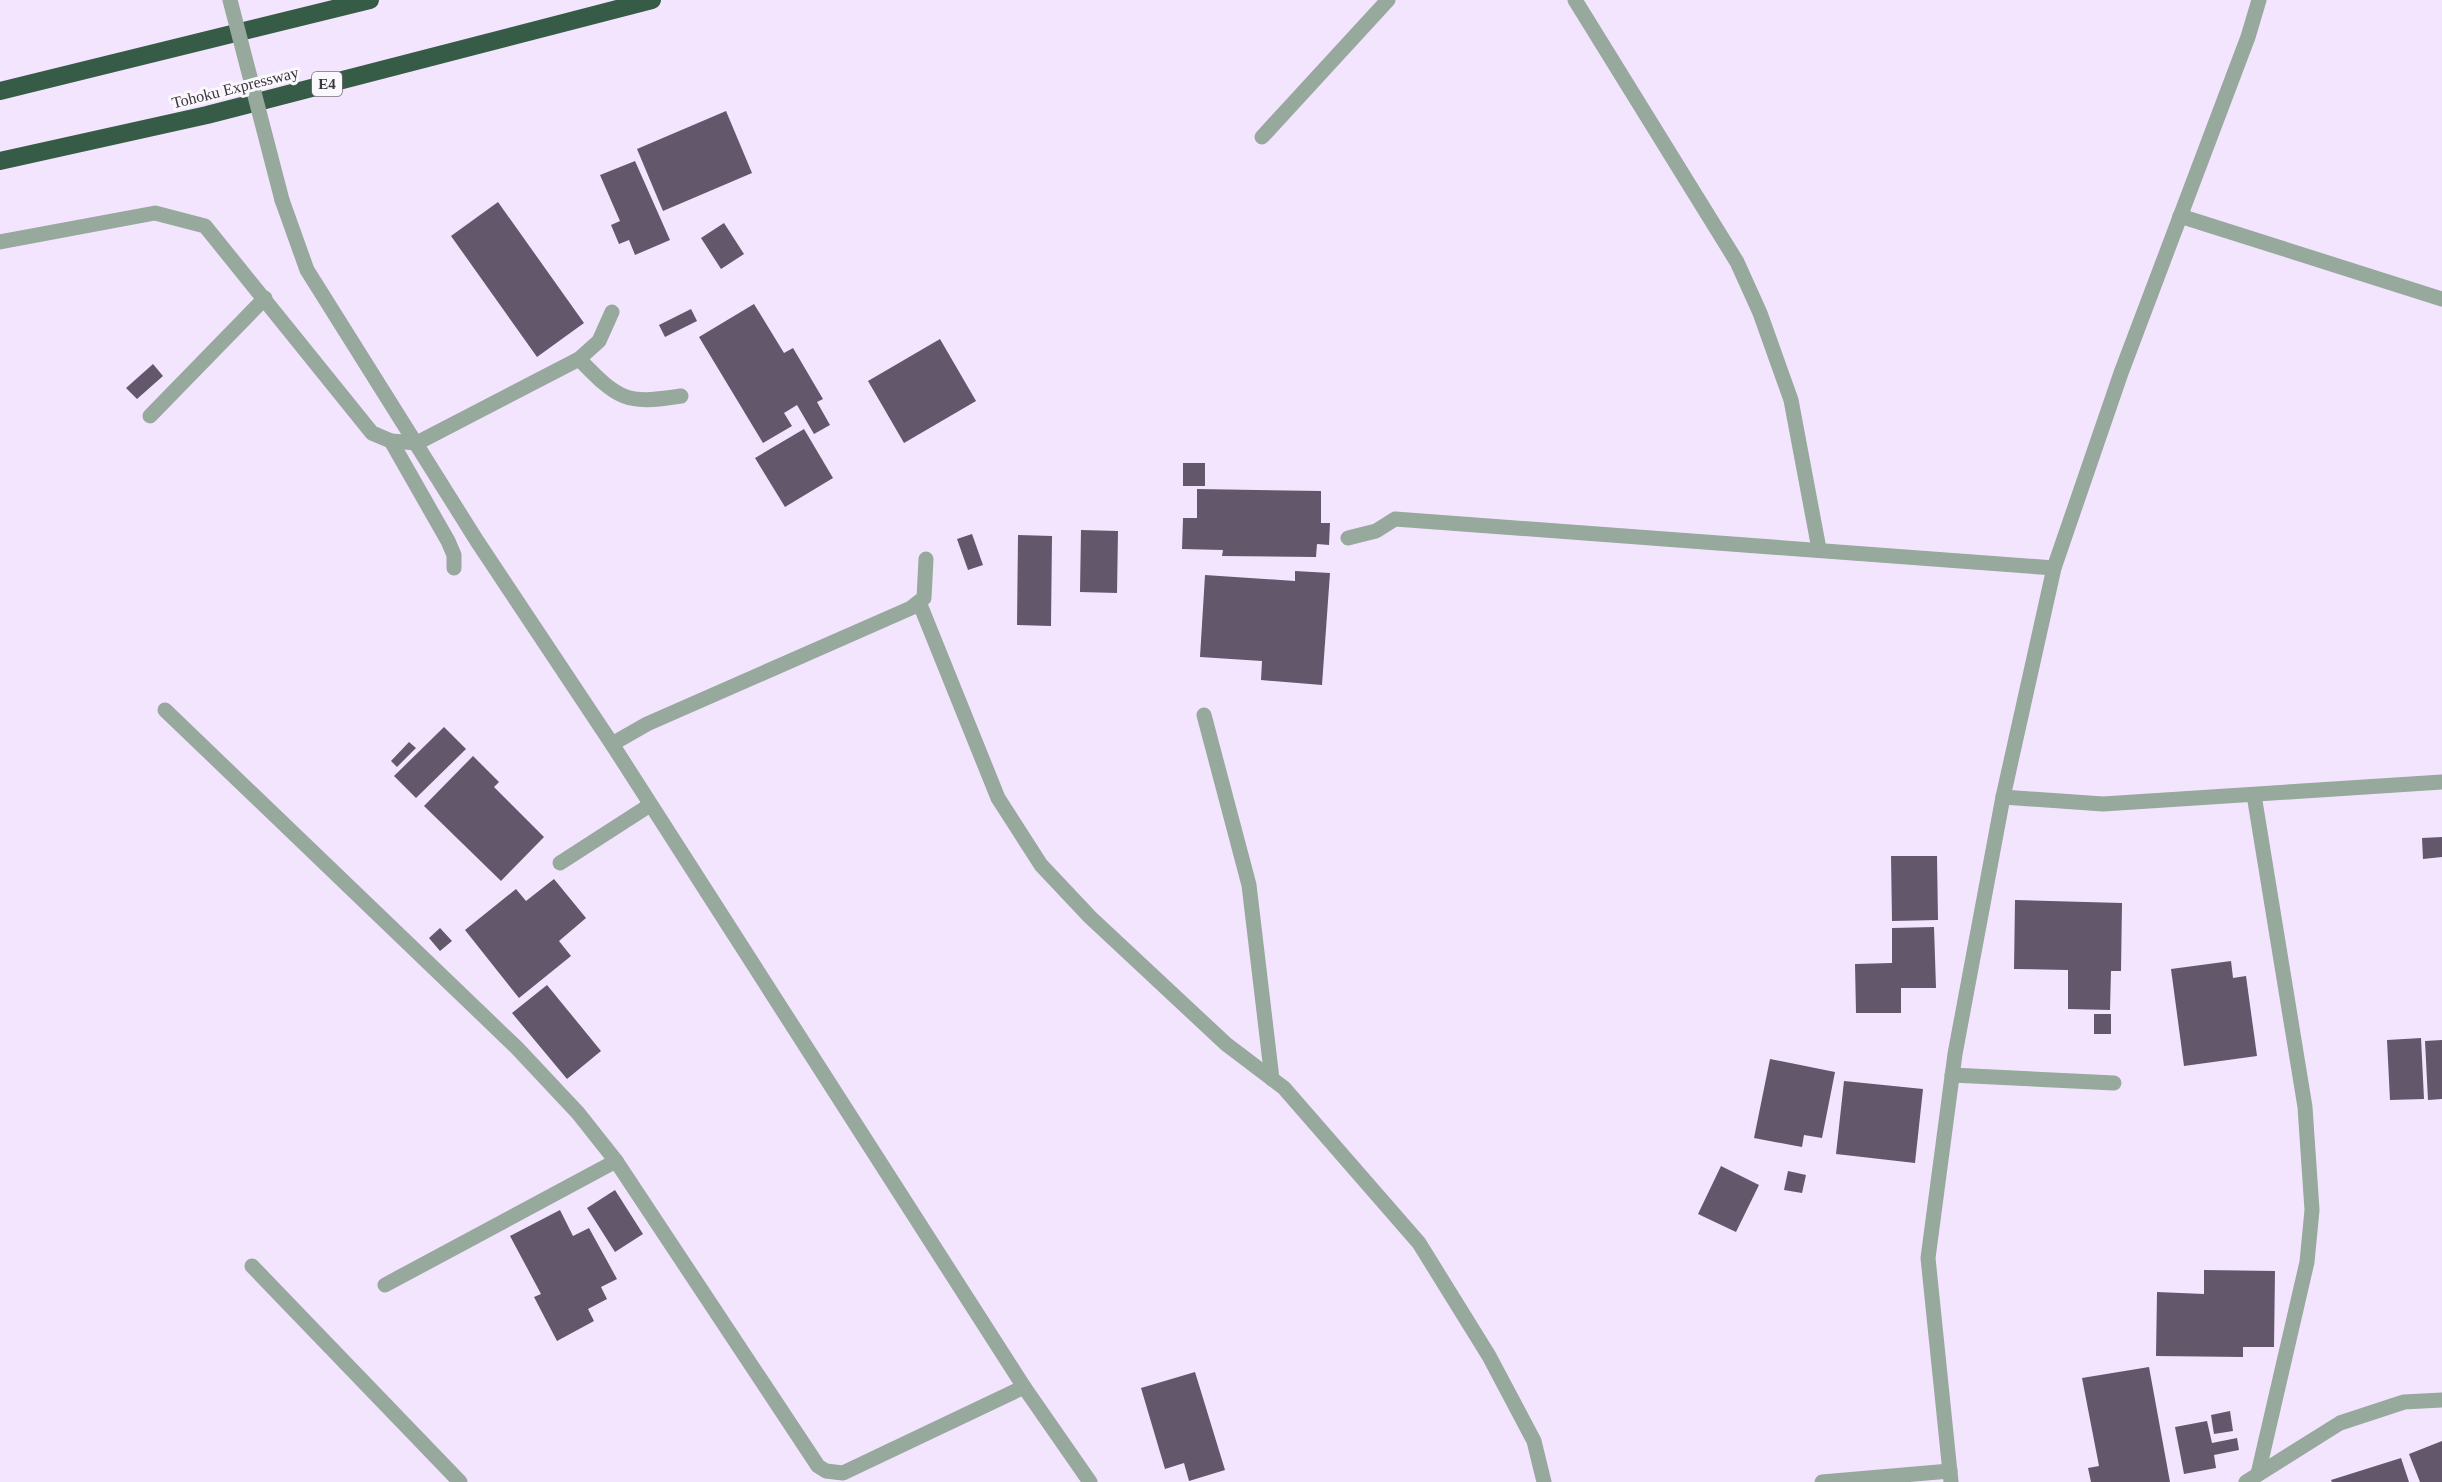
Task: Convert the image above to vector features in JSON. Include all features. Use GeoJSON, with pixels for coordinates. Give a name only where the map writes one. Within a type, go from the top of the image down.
{"type":"FeatureCollection","features":[{"type":"Feature","properties":{"kind":"highway"},"geometry":{"type":"LineString","coordinates":[[0,91],[370,0]]}},
{"type":"Feature","properties":{"kind":"highway","name":"Tohoku Expressway"},"geometry":{"type":"LineString","coordinates":[[0,161],[207,115],[652,0]]}},
{"type":"Feature","properties":{"kind":"street"},"geometry":{"type":"LineString","coordinates":[[230,0],[282,200],[307,270],[477,541],[612,744],[1024,1387],[1090,1482]]}},
{"type":"Feature","properties":{"kind":"street"},"geometry":{"type":"LineString","coordinates":[[1262,137],[1388,0]]}},
{"type":"Feature","properties":{"kind":"street"},"geometry":{"type":"LineString","coordinates":[[1575,0],[1737,262],[1760,313],[1791,400],[1819,549]]}},
{"type":"Feature","properties":{"kind":"street"},"geometry":{"type":"LineString","coordinates":[[1822,1482],[1950,1476],[1928,1258],[1952,1075],[2003,797],[2054,568],[2121,373],[2248,37],[2259,0]]}},
{"type":"Feature","properties":{"kind":"street"},"geometry":{"type":"LineString","coordinates":[[0,242],[155,213],[205,226],[372,433],[391,441],[417,443],[579,359],[599,341],[612,312]]}},
{"type":"Feature","properties":{"kind":"street"},"geometry":{"type":"LineString","coordinates":[[2180,216],[2442,299]]}},
{"type":"Feature","properties":{"kind":"street"},"geometry":{"type":"LineString","coordinates":[[150,416],[265,298]]}},
{"type":"Feature","properties":{"kind":"street"},"geometry":{"type":"LineString","coordinates":[[579,359],[604,385],[633,401],[681,396]]}},
{"type":"Feature","properties":{"kind":"street"},"geometry":{"type":"LineString","coordinates":[[391,441],[448,541],[454,555],[454,568]]}},
{"type":"Feature","properties":{"kind":"street"},"geometry":{"type":"LineString","coordinates":[[1348,538],[1376,531],[1395,519],[2054,568]]}},
{"type":"Feature","properties":{"kind":"street"},"geometry":{"type":"LineString","coordinates":[[612,744],[647,724],[911,608],[924,598],[926,559]]}},
{"type":"Feature","properties":{"kind":"street"},"geometry":{"type":"LineString","coordinates":[[919,602],[998,798],[1041,865],[1090,917],[1226,1044],[1284,1088],[1419,1243],[1489,1356],[1534,1441],[1544,1482]]}},
{"type":"Feature","properties":{"kind":"street"},"geometry":{"type":"LineString","coordinates":[[165,710],[517,1048],[578,1113],[616,1161],[818,1466],[826,1471],[843,1473],[1024,1387]]}},
{"type":"Feature","properties":{"kind":"street"},"geometry":{"type":"LineString","coordinates":[[1204,716],[1249,885],[1272,1079]]}},
{"type":"Feature","properties":{"kind":"street"},"geometry":{"type":"LineString","coordinates":[[2003,797],[2103,804],[2442,782]]}},
{"type":"Feature","properties":{"kind":"street"},"geometry":{"type":"LineString","coordinates":[[2252,1478],[2307,1262],[2312,1209],[2305,1107],[2254,795]]}},
{"type":"Feature","properties":{"kind":"street"},"geometry":{"type":"LineString","coordinates":[[560,863],[650,805]]}},
{"type":"Feature","properties":{"kind":"street"},"geometry":{"type":"LineString","coordinates":[[1952,1075],[2114,1083]]}},
{"type":"Feature","properties":{"kind":"street"},"geometry":{"type":"LineString","coordinates":[[385,1285],[616,1161]]}},
{"type":"Feature","properties":{"kind":"street"},"geometry":{"type":"LineString","coordinates":[[252,1266],[460,1482]]}},
{"type":"Feature","properties":{"kind":"street"},"geometry":{"type":"LineString","coordinates":[[2252,1478],[2340,1423],[2404,1402],[2442,1400]]}},
{"type":"Feature","properties":{"kind":"building"},"geometry":{"type":"Polygon","coordinates":[[[726,111],[752,173],[663,211],[637,149],[726,111]]]}},
{"type":"Feature","properties":{"kind":"building"},"geometry":{"type":"Polygon","coordinates":[[[635,161],[670,240],[635,255],[629,240],[619,244],[611,225],[620,221],[600,175],[635,161]]]}},
{"type":"Feature","properties":{"kind":"building"},"geometry":{"type":"Polygon","coordinates":[[[498,202],[584,323],[537,357],[451,236],[498,202]]]}},
{"type":"Feature","properties":{"kind":"building"},"geometry":{"type":"Polygon","coordinates":[[[724,223],[744,254],[721,269],[701,238],[724,223]]]}},
{"type":"Feature","properties":{"kind":"building"},"geometry":{"type":"Polygon","coordinates":[[[754,304],[784,353],[793,348],[823,399],[817,402],[830,425],[814,434],[797,405],[784,413],[792,426],[763,443],[699,337],[754,304]]]}},
{"type":"Feature","properties":{"kind":"building"},"geometry":{"type":"Polygon","coordinates":[[[691,309],[697,321],[665,337],[659,325],[691,309]]]}},
{"type":"Feature","properties":{"kind":"building"},"geometry":{"type":"Polygon","coordinates":[[[940,339],[976,401],[904,443],[868,381],[940,339]]]}},
{"type":"Feature","properties":{"kind":"building"},"geometry":{"type":"Polygon","coordinates":[[[153,364],[163,376],[137,399],[126,388],[153,364]]]}},
{"type":"Feature","properties":{"kind":"building"},"geometry":{"type":"Polygon","coordinates":[[[804,429],[833,478],[785,507],[755,458],[804,429]]]}},
{"type":"Feature","properties":{"kind":"building"},"geometry":{"type":"Polygon","coordinates":[[[1183,463],[1205,463],[1205,486],[1183,486],[1183,463]]]}},
{"type":"Feature","properties":{"kind":"building"},"geometry":{"type":"Polygon","coordinates":[[[1197,489],[1321,491],[1321,523],[1330,523],[1329,545],[1317,544],[1316,557],[1222,556],[1223,550],[1182,549],[1183,518],[1197,518],[1197,489]]]}},
{"type":"Feature","properties":{"kind":"building"},"geometry":{"type":"Polygon","coordinates":[[[1081,530],[1118,531],[1117,593],[1080,592],[1081,530]]]}},
{"type":"Feature","properties":{"kind":"building"},"geometry":{"type":"Polygon","coordinates":[[[972,534],[983,565],[968,570],[957,539],[972,534]]]}},
{"type":"Feature","properties":{"kind":"building"},"geometry":{"type":"Polygon","coordinates":[[[1018,535],[1052,536],[1051,626],[1017,625],[1018,535]]]}},
{"type":"Feature","properties":{"kind":"building"},"geometry":{"type":"Polygon","coordinates":[[[1295,571],[1330,573],[1322,685],[1261,680],[1262,661],[1200,657],[1205,575],[1295,581],[1295,571]]]}},
{"type":"Feature","properties":{"kind":"building"},"geometry":{"type":"Polygon","coordinates":[[[444,727],[466,749],[416,798],[394,776],[444,727]]]}},
{"type":"Feature","properties":{"kind":"building"},"geometry":{"type":"Polygon","coordinates":[[[409,742],[416,748],[397,767],[391,761],[409,742]]]}},
{"type":"Feature","properties":{"kind":"building"},"geometry":{"type":"Polygon","coordinates":[[[473,756],[499,782],[494,787],[544,837],[501,881],[424,806],[473,756]]]}},
{"type":"Feature","properties":{"kind":"building"},"geometry":{"type":"Polygon","coordinates":[[[2442,837],[2442,857],[2423,859],[2422,838],[2442,837]]]}},
{"type":"Feature","properties":{"kind":"building"},"geometry":{"type":"Polygon","coordinates":[[[1891,856],[1937,856],[1938,920],[1892,921],[1891,856]]]}},
{"type":"Feature","properties":{"kind":"building"},"geometry":{"type":"Polygon","coordinates":[[[554,879],[586,918],[559,941],[571,956],[519,998],[465,930],[516,889],[526,901],[554,879]]]}},
{"type":"Feature","properties":{"kind":"building"},"geometry":{"type":"Polygon","coordinates":[[[2015,900],[2122,903],[2121,971],[2111,971],[2110,1010],[2068,1009],[2068,970],[2014,969],[2015,900]]]}},
{"type":"Feature","properties":{"kind":"building"},"geometry":{"type":"Polygon","coordinates":[[[1934,927],[1936,988],[1901,988],[1901,1013],[1856,1013],[1855,964],[1892,963],[1892,928],[1934,927]]]}},
{"type":"Feature","properties":{"kind":"building"},"geometry":{"type":"Polygon","coordinates":[[[440,928],[452,941],[440,951],[429,938],[440,928]]]}},
{"type":"Feature","properties":{"kind":"building"},"geometry":{"type":"Polygon","coordinates":[[[2231,961],[2233,978],[2246,976],[2257,1056],[2184,1066],[2171,969],[2231,961]]]}},
{"type":"Feature","properties":{"kind":"building"},"geometry":{"type":"Polygon","coordinates":[[[547,985],[601,1051],[567,1079],[512,1013],[547,985]]]}},
{"type":"Feature","properties":{"kind":"building"},"geometry":{"type":"Polygon","coordinates":[[[2094,1014],[2111,1014],[2111,1034],[2094,1034],[2094,1014]]]}},
{"type":"Feature","properties":{"kind":"building"},"geometry":{"type":"Polygon","coordinates":[[[2421,1038],[2424,1099],[2390,1100],[2387,1040],[2421,1038]]]}},
{"type":"Feature","properties":{"kind":"building"},"geometry":{"type":"Polygon","coordinates":[[[2442,1040],[2442,1099],[2428,1100],[2425,1041],[2442,1040]]]}},
{"type":"Feature","properties":{"kind":"building"},"geometry":{"type":"Polygon","coordinates":[[[1770,1059],[1835,1072],[1822,1138],[1804,1135],[1802,1147],[1754,1138],[1770,1059]]]}},
{"type":"Feature","properties":{"kind":"building"},"geometry":{"type":"Polygon","coordinates":[[[1844,1081],[1923,1089],[1915,1163],[1836,1154],[1844,1081]]]}},
{"type":"Feature","properties":{"kind":"building"},"geometry":{"type":"Polygon","coordinates":[[[1721,1166],[1759,1185],[1736,1232],[1698,1214],[1721,1166]]]}},
{"type":"Feature","properties":{"kind":"building"},"geometry":{"type":"Polygon","coordinates":[[[1788,1171],[1806,1175],[1802,1193],[1784,1190],[1788,1171]]]}},
{"type":"Feature","properties":{"kind":"building"},"geometry":{"type":"Polygon","coordinates":[[[615,1190],[643,1234],[615,1252],[587,1208],[615,1190]]]}},
{"type":"Feature","properties":{"kind":"building"},"geometry":{"type":"Polygon","coordinates":[[[560,1210],[573,1236],[589,1228],[617,1279],[601,1287],[607,1299],[588,1309],[594,1321],[557,1341],[534,1297],[541,1294],[510,1236],[560,1210]]]}},
{"type":"Feature","properties":{"kind":"building"},"geometry":{"type":"Polygon","coordinates":[[[2204,1270],[2275,1271],[2274,1347],[2243,1347],[2243,1357],[2156,1356],[2157,1292],[2204,1294],[2204,1270]]]}},
{"type":"Feature","properties":{"kind":"building"},"geometry":{"type":"Polygon","coordinates":[[[2149,1367],[2170,1482],[2091,1482],[2088,1468],[2099,1466],[2082,1378],[2149,1367]]]}},
{"type":"Feature","properties":{"kind":"building"},"geometry":{"type":"Polygon","coordinates":[[[1195,1372],[1225,1470],[1189,1481],[1184,1463],[1165,1469],[1141,1388],[1195,1372]]]}},
{"type":"Feature","properties":{"kind":"building"},"geometry":{"type":"Polygon","coordinates":[[[2230,1411],[2233,1431],[2214,1434],[2211,1415],[2230,1411]]]}},
{"type":"Feature","properties":{"kind":"building"},"geometry":{"type":"Polygon","coordinates":[[[2207,1421],[2212,1443],[2237,1438],[2239,1450],[2214,1455],[2216,1468],[2184,1474],[2175,1427],[2207,1421]]]}},
{"type":"Feature","properties":{"kind":"building"},"geometry":{"type":"Polygon","coordinates":[[[2442,1441],[2442,1482],[2420,1482],[2409,1454],[2442,1441]]]}},
{"type":"Feature","properties":{"kind":"building"},"geometry":{"type":"Polygon","coordinates":[[[2401,1458],[2409,1482],[2332,1482],[2331,1480],[2401,1458]]]}}]}
